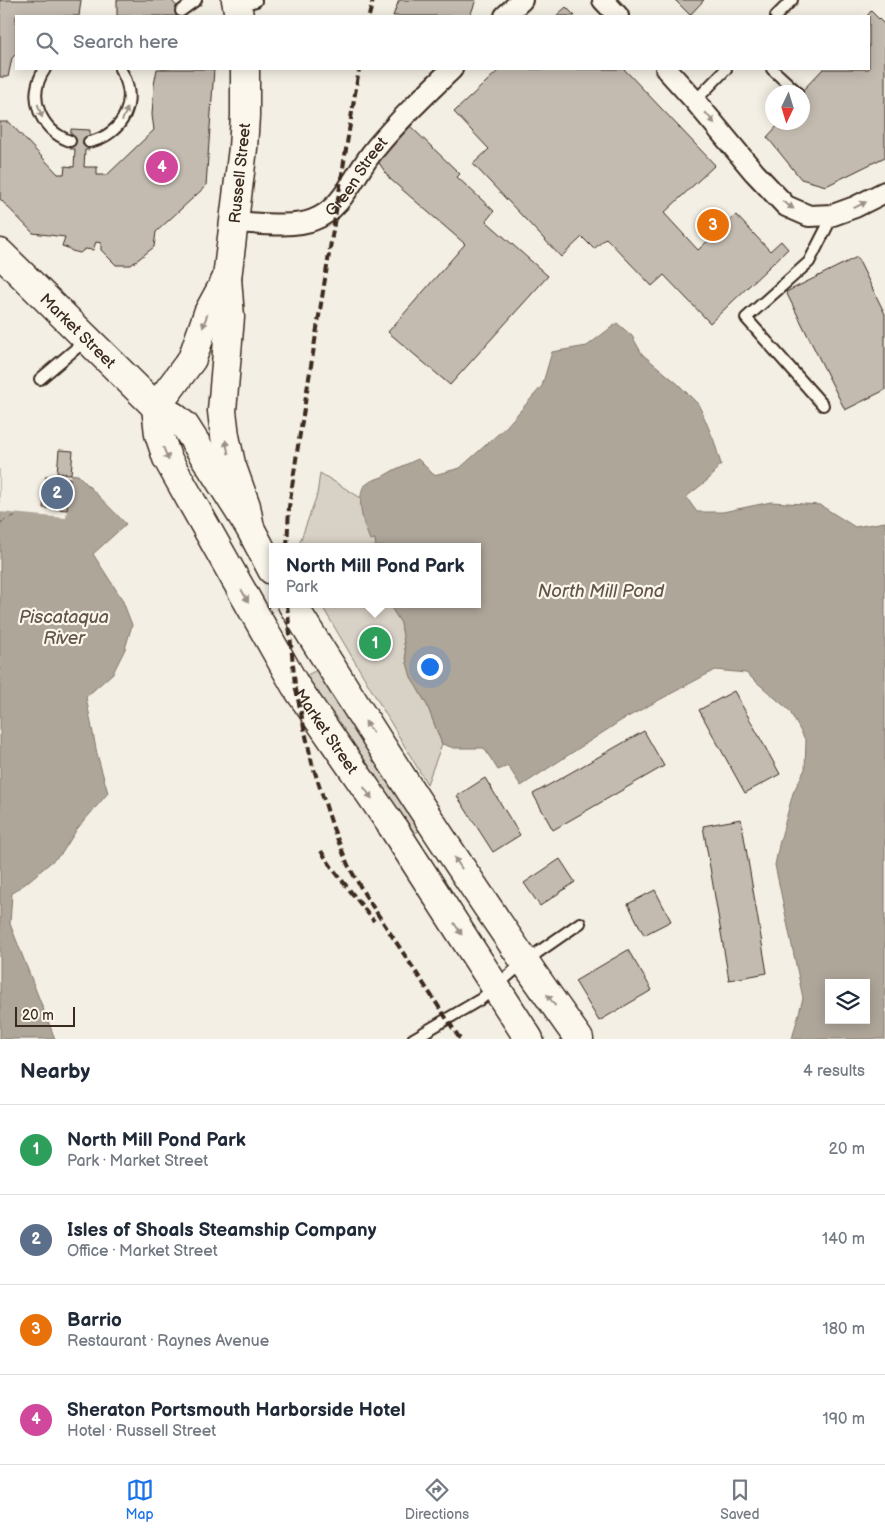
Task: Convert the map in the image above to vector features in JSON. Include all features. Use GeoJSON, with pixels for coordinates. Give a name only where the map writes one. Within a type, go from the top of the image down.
{"type":"FeatureCollection","features":[{"type":"Feature","properties":{"kind":"main road","name":"Russell Street"},"geometry":{"type":"LineString","coordinates":[[226,278],[243,140],[245,70]]}},
{"type":"Feature","properties":{"kind":"main road","name":"Market Street"},"geometry":{"type":"LineString","coordinates":[[0,254],[156,407],[173,416],[185,426],[250,528],[269,564]]}},
{"type":"Feature","properties":{"kind":"main road"},"geometry":{"type":"LineString","coordinates":[[156,407],[192,359],[208,312],[226,278]]}},
{"type":"Feature","properties":{"kind":"main road"},"geometry":{"type":"LineString","coordinates":[[226,278],[230,317],[223,396],[223,427],[230,464],[246,506],[250,528]]}},
{"type":"Feature","properties":{"kind":"main road","name":"Market Street"},"geometry":{"type":"LineString","coordinates":[[156,407],[159,434],[167,458],[295,685],[392,826],[529,1039]]}},
{"type":"Feature","properties":{"kind":"main road"},"geometry":{"type":"LineString","coordinates":[[294,608],[368,726],[524,962],[579,1039]]}},
{"type":"Feature","properties":{"kind":"street"},"geometry":{"type":"LineString","coordinates":[[506,15],[522,0]]}},
{"type":"Feature","properties":{"kind":"street"},"geometry":{"type":"LineString","coordinates":[[602,0],[617,15]]}},
{"type":"Feature","properties":{"kind":"street","name":"Green Street"},"geometry":{"type":"LineString","coordinates":[[234,222],[300,224],[328,212],[336,204],[374,150],[413,107],[451,70]]}},
{"type":"Feature","properties":{"kind":"street"},"geometry":{"type":"LineString","coordinates":[[667,70],[754,172],[786,206],[809,216],[833,215],[855,207],[885,192]]}},
{"type":"Feature","properties":{"kind":"lane"},"geometry":{"type":"LineString","coordinates":[[182,11],[196,0]]}},
{"type":"Feature","properties":{"kind":"lane"},"geometry":{"type":"LineString","coordinates":[[777,15],[792,0]]}},
{"type":"Feature","properties":{"kind":"lane"},"geometry":{"type":"LineString","coordinates":[[44,70],[37,85],[37,107],[47,127],[70,141]]}},
{"type":"Feature","properties":{"kind":"lane"},"geometry":{"type":"LineString","coordinates":[[89,142],[99,140],[109,134],[124,118],[128,108],[129,97],[128,85],[121,70]]}},
{"type":"Feature","properties":{"kind":"lane"},"geometry":{"type":"LineString","coordinates":[[695,101],[725,70]]}},
{"type":"Feature","properties":{"kind":"lane"},"geometry":{"type":"LineString","coordinates":[[773,70],[789,85]]}},
{"type":"Feature","properties":{"kind":"lane"},"geometry":{"type":"LineString","coordinates":[[822,405],[746,318],[809,262],[833,215]]}},
{"type":"Feature","properties":{"kind":"lane"},"geometry":{"type":"LineString","coordinates":[[40,379],[87,339]]}},
{"type":"Feature","properties":{"kind":"lane"},"geometry":{"type":"LineString","coordinates":[[413,1039],[482,999],[524,962],[580,923]]}},
{"type":"Feature","properties":{"kind":"shaded area"},"geometry":{"type":"Polygon","coordinates":[[[320,473],[361,498],[364,524],[375,539],[376,543],[299,543],[317,495],[320,473]]]}},
{"type":"Feature","properties":{"kind":"shaded area"},"geometry":{"type":"Polygon","coordinates":[[[323,608],[392,608],[401,623],[407,663],[427,705],[442,744],[427,784],[323,608]]]}},
{"type":"Feature","properties":{"kind":"shaded area"},"geometry":{"type":"Polygon","coordinates":[[[319,669],[422,829],[412,835],[305,676],[319,669]]]}},
{"type":"Feature","properties":{"kind":"water","name":"North Mill Pond"},"geometry":{"type":"Polygon","coordinates":[[[617,323],[632,336],[642,354],[678,384],[699,405],[721,464],[709,479],[686,497],[697,512],[723,512],[771,502],[820,505],[855,527],[885,522],[885,1039],[792,1039],[803,998],[775,865],[793,793],[805,769],[806,741],[789,710],[746,673],[715,670],[622,720],[521,786],[508,766],[498,770],[484,748],[454,748],[442,744],[427,705],[411,677],[401,623],[392,608],[481,608],[481,543],[376,543],[375,539],[370,540],[365,527],[361,493],[363,487],[371,481],[418,459],[434,475],[460,468],[506,427],[542,386],[552,352],[587,346],[617,323]]]}},
{"type":"Feature","properties":{"kind":"water","name":"Piscataqua River"},"geometry":{"type":"Polygon","coordinates":[[[0,469],[78,475],[126,524],[93,554],[122,599],[132,625],[125,649],[113,673],[86,697],[97,754],[108,793],[77,829],[62,853],[12,893],[10,924],[55,1039],[0,1039],[0,469]]]}},
{"type":"Feature","properties":{"kind":"pier"},"geometry":{"type":"Polygon","coordinates":[[[0,467],[71,472],[66,518],[0,512],[0,467]]]}},
{"type":"Feature","properties":{"kind":"building"},"geometry":{"type":"Polygon","coordinates":[[[0,0],[81,0],[79,15],[15,15],[15,55],[12,58],[8,77],[0,77],[0,0]]]}},
{"type":"Feature","properties":{"kind":"building"},"geometry":{"type":"Polygon","coordinates":[[[117,0],[171,0],[185,15],[117,15],[117,0]]]}},
{"type":"Feature","properties":{"kind":"building"},"geometry":{"type":"Polygon","coordinates":[[[399,0],[476,0],[470,15],[393,15],[399,0]]]}},
{"type":"Feature","properties":{"kind":"building"},"geometry":{"type":"Polygon","coordinates":[[[675,0],[704,0],[690,15],[675,0]]]}},
{"type":"Feature","properties":{"kind":"building"},"geometry":{"type":"Polygon","coordinates":[[[566,7],[574,15],[557,15],[566,7]]]}},
{"type":"Feature","properties":{"kind":"building"},"geometry":{"type":"Polygon","coordinates":[[[871,11],[885,25],[885,157],[826,186],[801,179],[767,137],[774,130],[810,130],[810,85],[808,85],[822,70],[870,70],[870,15],[868,15],[871,11]]]}},
{"type":"Feature","properties":{"kind":"building"},"geometry":{"type":"Polygon","coordinates":[[[157,70],[214,70],[206,186],[156,232],[154,247],[131,265],[116,265],[101,250],[101,243],[96,242],[93,250],[85,249],[80,253],[62,246],[65,237],[33,233],[0,199],[0,122],[9,122],[58,174],[64,174],[65,166],[74,167],[75,149],[70,149],[71,129],[90,130],[89,150],[85,150],[84,167],[97,167],[97,175],[107,175],[154,130],[152,115],[157,70]]]}},
{"type":"Feature","properties":{"kind":"building"},"geometry":{"type":"Polygon","coordinates":[[[499,70],[625,70],[715,165],[664,213],[698,250],[736,215],[770,251],[781,241],[788,249],[710,323],[664,275],[652,286],[606,238],[594,249],[582,237],[561,257],[473,164],[489,149],[454,112],[499,70]]]}},
{"type":"Feature","properties":{"kind":"building"},"geometry":{"type":"Polygon","coordinates":[[[407,123],[460,174],[457,177],[494,211],[486,221],[548,276],[450,385],[388,332],[465,244],[390,179],[377,160],[407,123]]]}},
{"type":"Feature","properties":{"kind":"building"},"geometry":{"type":"Polygon","coordinates":[[[857,257],[885,314],[885,390],[845,410],[786,292],[857,257]]]}},
{"type":"Feature","properties":{"kind":"building"},"geometry":{"type":"Polygon","coordinates":[[[59,450],[73,451],[71,474],[57,473],[59,450]]]}},
{"type":"Feature","properties":{"kind":"building"},"geometry":{"type":"Polygon","coordinates":[[[46,476],[70,478],[67,510],[43,508],[46,476]]]}},
{"type":"Feature","properties":{"kind":"building"},"geometry":{"type":"Polygon","coordinates":[[[734,691],[780,774],[745,793],[699,710],[734,691]]]}},
{"type":"Feature","properties":{"kind":"building"},"geometry":{"type":"Polygon","coordinates":[[[644,731],[664,766],[553,830],[533,794],[644,731]]]}},
{"type":"Feature","properties":{"kind":"building"},"geometry":{"type":"Polygon","coordinates":[[[485,778],[520,835],[493,852],[457,796],[485,778]]]}},
{"type":"Feature","properties":{"kind":"building"},"geometry":{"type":"Polygon","coordinates":[[[741,819],[767,973],[729,980],[703,826],[741,819]]]}},
{"type":"Feature","properties":{"kind":"building"},"geometry":{"type":"Polygon","coordinates":[[[560,859],[575,882],[540,906],[524,883],[560,859]]]}},
{"type":"Feature","properties":{"kind":"building"},"geometry":{"type":"Polygon","coordinates":[[[655,890],[671,921],[644,935],[628,904],[655,890]]]}},
{"type":"Feature","properties":{"kind":"building"},"geometry":{"type":"Polygon","coordinates":[[[628,950],[652,990],[599,1021],[575,981],[628,950]]]}},
{"type":"Feature","properties":{"kind":"ferry route"},"geometry":{"type":"LineString","coordinates":[[0,523],[18,514]]}},
{"type":"Feature","properties":{"kind":"railway"},"geometry":{"type":"LineString","coordinates":[[369,15],[373,0]]}},
{"type":"Feature","properties":{"kind":"railway"},"geometry":{"type":"LineString","coordinates":[[287,543],[289,507],[298,446],[359,70]]}},
{"type":"Feature","properties":{"kind":"railway"},"geometry":{"type":"LineString","coordinates":[[287,608],[295,685],[312,763],[333,828],[348,865],[365,895],[460,1039]]}},
{"type":"Feature","properties":{"kind":"railway"},"geometry":{"type":"LineString","coordinates":[[321,851],[374,921]]}},
{"type":"Feature","properties":{"kind":"place","name":"Sheraton Portsmouth Harborside Hotel"},"geometry":{"type":"Point","coordinates":[162,167]}},
{"type":"Feature","properties":{"kind":"place","name":"Barrio"},"geometry":{"type":"Point","coordinates":[713,225]}},
{"type":"Feature","properties":{"kind":"place","name":"Isles of Shoals Steamship Company"},"geometry":{"type":"Point","coordinates":[57,493]}},
{"type":"Feature","properties":{"kind":"place","name":"North Mill Pond Park"},"geometry":{"type":"Point","coordinates":[375,643]}}]}
